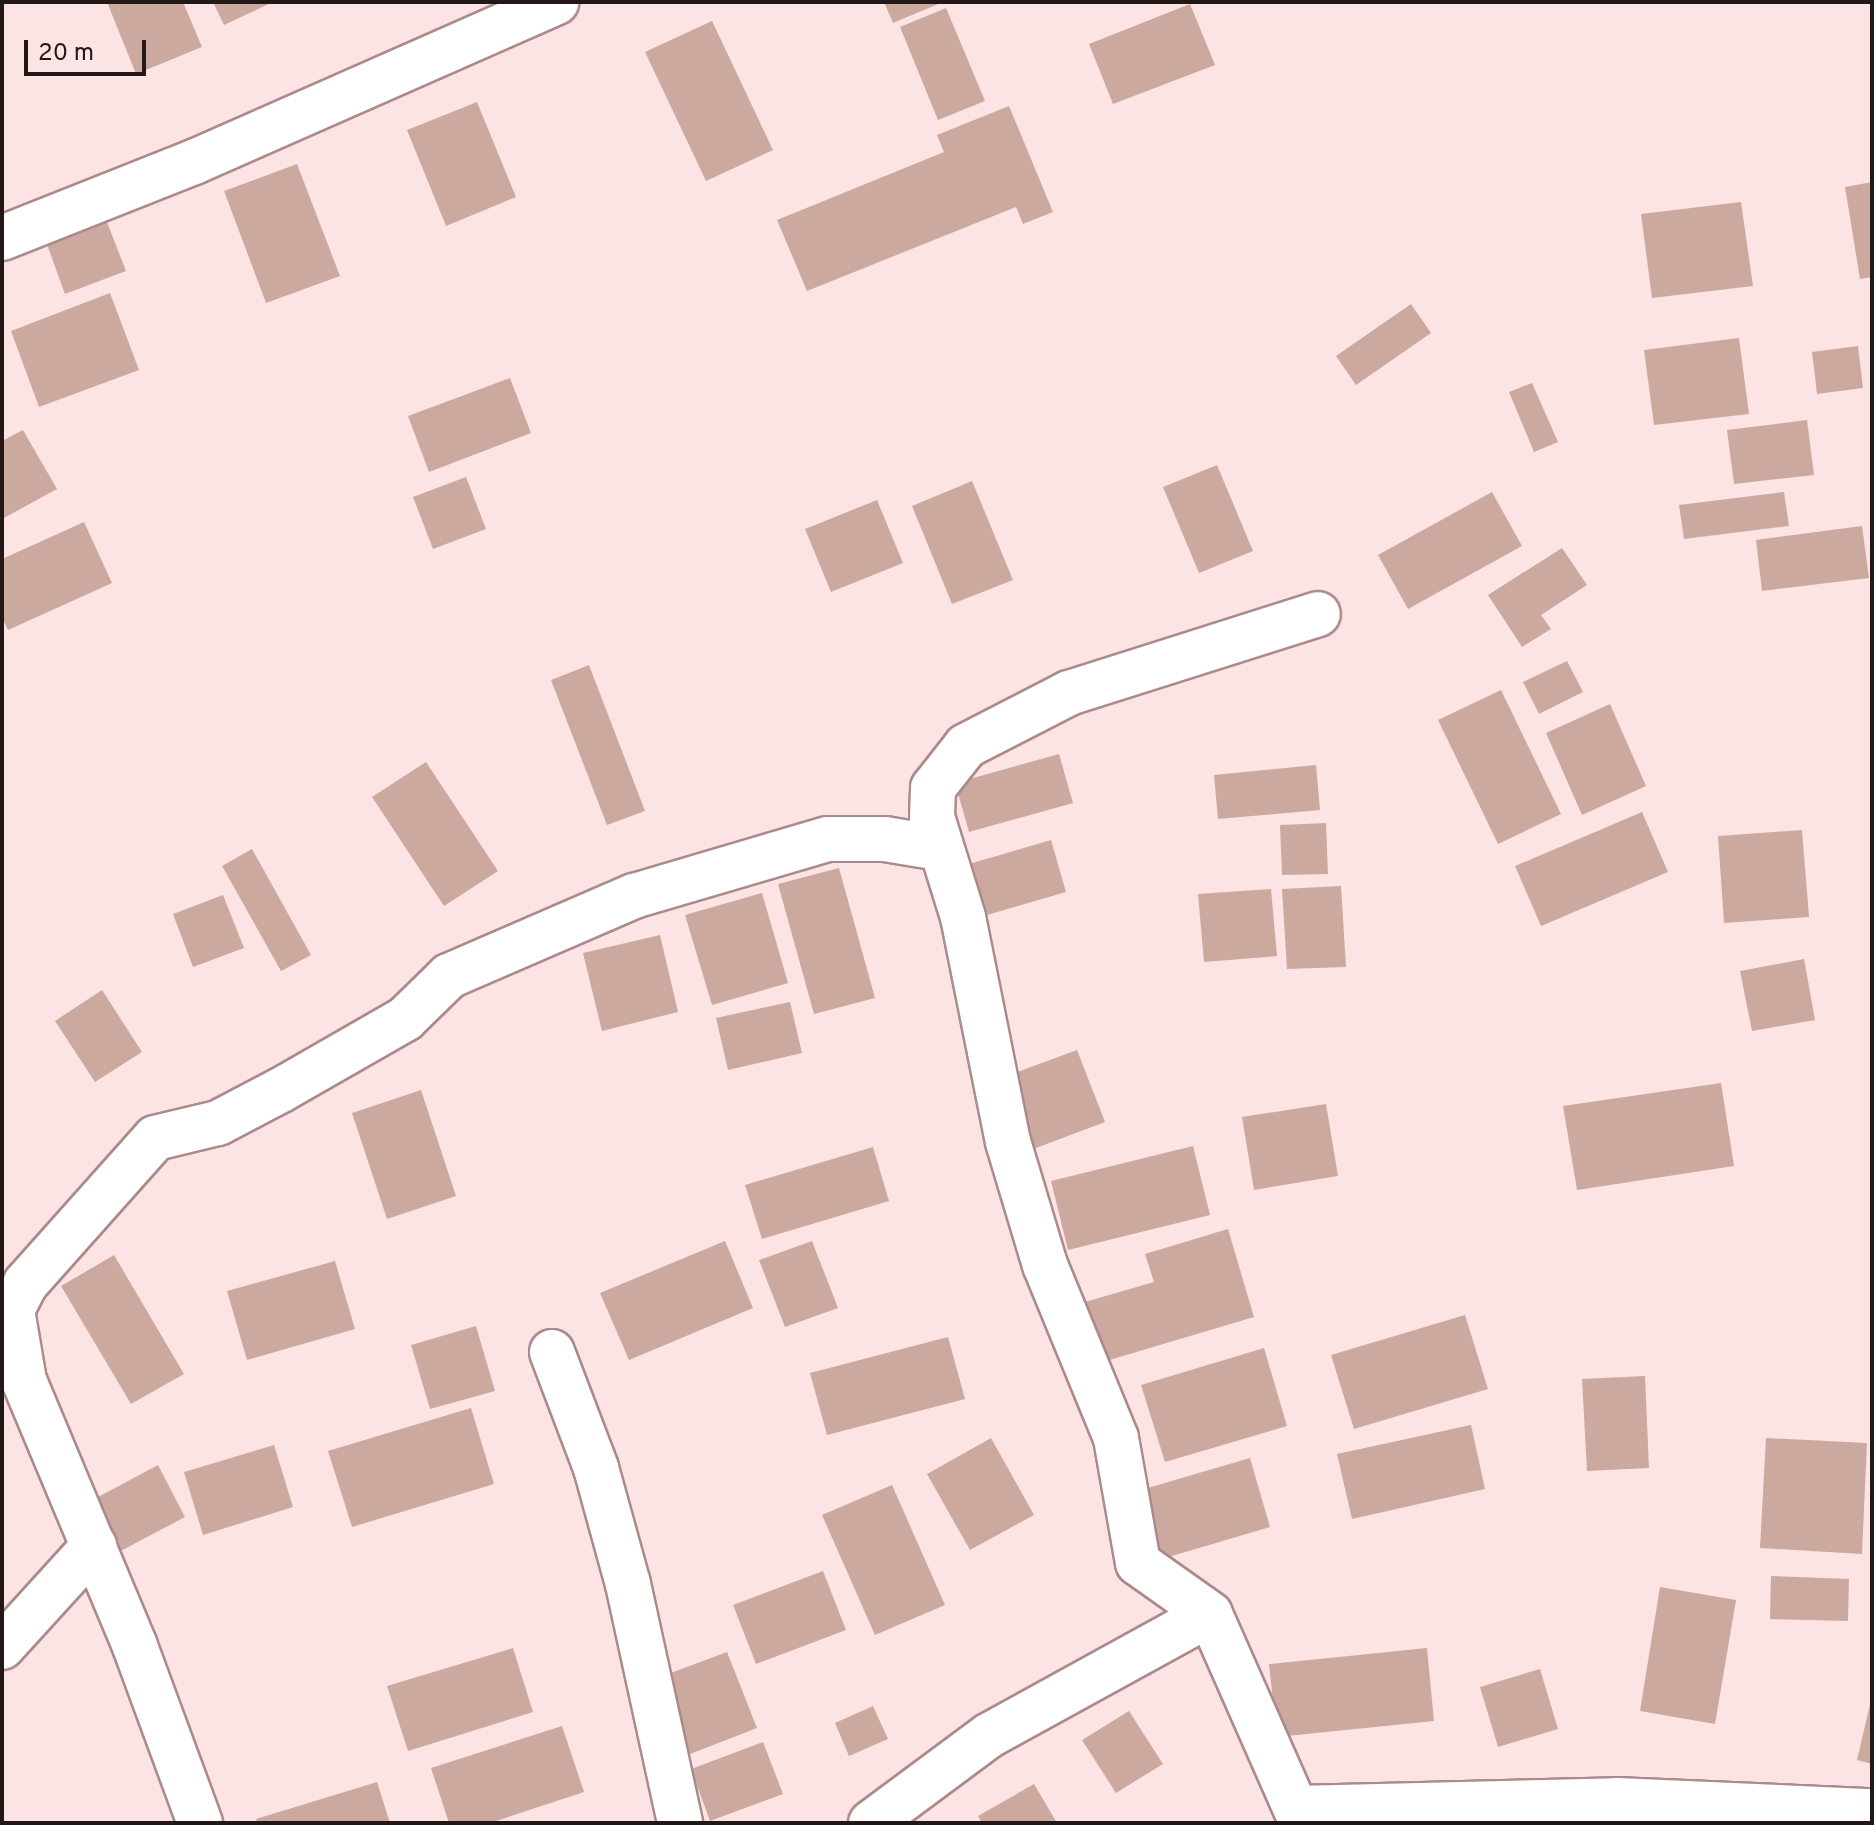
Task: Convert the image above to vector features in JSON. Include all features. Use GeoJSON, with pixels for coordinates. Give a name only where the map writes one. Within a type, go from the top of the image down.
{"type":"FeatureCollection","features":[{"type":"Feature","properties":{"kind":"street"},"geometry":{"type":"LineString","coordinates":[[2,238],[194,162],[505,12],[556,2]]}},
{"type":"Feature","properties":{"kind":"street"},"geometry":{"type":"LineString","coordinates":[[1318,614],[1069,693],[966,746],[933,788],[939,848],[960,906],[1008,1142],[1045,1265],[1116,1438],[1138,1563],[1210,1614],[1299,1816],[1617,1800],[1872,1811]]}},
{"type":"Feature","properties":{"kind":"street"},"geometry":{"type":"LineString","coordinates":[[200,1823],[94,1546],[24,1381],[13,1342],[12,1310],[26,1283],[155,1138],[218,1123],[405,1019],[449,976],[634,896],[828,839],[885,839],[939,848]]}},
{"type":"Feature","properties":{"kind":"street"},"geometry":{"type":"LineString","coordinates":[[552,1352],[596,1468],[628,1584],[680,1823]]}},
{"type":"Feature","properties":{"kind":"street"},"geometry":{"type":"LineString","coordinates":[[2,1647],[94,1546]]}},
{"type":"Feature","properties":{"kind":"street"},"geometry":{"type":"LineString","coordinates":[[871,1823],[988,1736],[1210,1614]]}},
{"type":"Feature","properties":{"kind":"building"},"geometry":{"type":"Polygon","coordinates":[[[107,2],[183,2],[202,47],[136,74],[107,2]]]}},
{"type":"Feature","properties":{"kind":"building"},"geometry":{"type":"Polygon","coordinates":[[[213,2],[273,2],[224,25],[213,2]]]}},
{"type":"Feature","properties":{"kind":"building"},"geometry":{"type":"Polygon","coordinates":[[[884,2],[943,2],[893,23],[884,2]]]}},
{"type":"Feature","properties":{"kind":"building"},"geometry":{"type":"Polygon","coordinates":[[[1190,4],[1215,65],[1113,104],[1089,44],[1190,4]]]}},
{"type":"Feature","properties":{"kind":"building"},"geometry":{"type":"Polygon","coordinates":[[[946,8],[985,101],[938,120],[900,27],[946,8]]]}},
{"type":"Feature","properties":{"kind":"building"},"geometry":{"type":"Polygon","coordinates":[[[712,21],[773,150],[706,181],[645,52],[712,21]]]}},
{"type":"Feature","properties":{"kind":"building"},"geometry":{"type":"Polygon","coordinates":[[[477,102],[516,197],[446,226],[407,130],[477,102]]]}},
{"type":"Feature","properties":{"kind":"building"},"geometry":{"type":"Polygon","coordinates":[[[1009,106],[1053,212],[1023,224],[1016,207],[807,291],[777,220],[944,152],[937,135],[1009,106]]]}},
{"type":"Feature","properties":{"kind":"building"},"geometry":{"type":"Polygon","coordinates":[[[297,164],[340,276],[266,303],[224,191],[297,164]]]}},
{"type":"Feature","properties":{"kind":"building"},"geometry":{"type":"Polygon","coordinates":[[[1872,182],[1872,277],[1860,279],[1845,187],[1872,182]]]}},
{"type":"Feature","properties":{"kind":"building"},"geometry":{"type":"Polygon","coordinates":[[[1741,202],[1753,286],[1652,298],[1641,214],[1741,202]]]}},
{"type":"Feature","properties":{"kind":"building"},"geometry":{"type":"Polygon","coordinates":[[[105,217],[126,271],[65,294],[45,239],[105,217]]]}},
{"type":"Feature","properties":{"kind":"building"},"geometry":{"type":"Polygon","coordinates":[[[110,293],[139,370],[39,407],[11,331],[110,293]]]}},
{"type":"Feature","properties":{"kind":"building"},"geometry":{"type":"Polygon","coordinates":[[[1411,304],[1431,333],[1356,385],[1336,356],[1411,304]]]}},
{"type":"Feature","properties":{"kind":"building"},"geometry":{"type":"Polygon","coordinates":[[[1739,338],[1749,414],[1654,425],[1644,350],[1739,338]]]}},
{"type":"Feature","properties":{"kind":"building"},"geometry":{"type":"Polygon","coordinates":[[[1858,346],[1863,388],[1817,394],[1812,352],[1858,346]]]}},
{"type":"Feature","properties":{"kind":"building"},"geometry":{"type":"Polygon","coordinates":[[[510,378],[531,433],[429,472],[408,416],[510,378]]]}},
{"type":"Feature","properties":{"kind":"building"},"geometry":{"type":"Polygon","coordinates":[[[1532,383],[1558,442],[1534,452],[1509,392],[1532,383]]]}},
{"type":"Feature","properties":{"kind":"building"},"geometry":{"type":"Polygon","coordinates":[[[1807,420],[1814,475],[1734,484],[1727,430],[1807,420]]]}},
{"type":"Feature","properties":{"kind":"building"},"geometry":{"type":"Polygon","coordinates":[[[23,430],[57,489],[2,519],[2,441],[23,430]]]}},
{"type":"Feature","properties":{"kind":"building"},"geometry":{"type":"Polygon","coordinates":[[[1217,465],[1253,551],[1199,573],[1163,487],[1217,465]]]}},
{"type":"Feature","properties":{"kind":"building"},"geometry":{"type":"Polygon","coordinates":[[[466,477],[486,529],[433,549],[413,497],[466,477]]]}},
{"type":"Feature","properties":{"kind":"building"},"geometry":{"type":"Polygon","coordinates":[[[972,481],[1013,580],[952,604],[912,506],[972,481]]]}},
{"type":"Feature","properties":{"kind":"building"},"geometry":{"type":"Polygon","coordinates":[[[1492,492],[1522,546],[1408,609],[1378,555],[1492,492]]]}},
{"type":"Feature","properties":{"kind":"building"},"geometry":{"type":"Polygon","coordinates":[[[1784,492],[1789,526],[1684,539],[1679,505],[1784,492]]]}},
{"type":"Feature","properties":{"kind":"building"},"geometry":{"type":"Polygon","coordinates":[[[877,500],[903,563],[831,592],[805,529],[877,500]]]}},
{"type":"Feature","properties":{"kind":"building"},"geometry":{"type":"Polygon","coordinates":[[[84,522],[112,583],[8,630],[2,617],[2,559],[84,522]]]}},
{"type":"Feature","properties":{"kind":"building"},"geometry":{"type":"Polygon","coordinates":[[[1862,526],[1869,578],[1762,591],[1756,540],[1862,526]]]}},
{"type":"Feature","properties":{"kind":"building"},"geometry":{"type":"Polygon","coordinates":[[[1562,548],[1587,585],[1541,615],[1551,629],[1522,647],[1488,595],[1562,548]]]}},
{"type":"Feature","properties":{"kind":"building"},"geometry":{"type":"Polygon","coordinates":[[[1567,661],[1583,692],[1539,714],[1523,682],[1567,661]]]}},
{"type":"Feature","properties":{"kind":"building"},"geometry":{"type":"Polygon","coordinates":[[[589,665],[645,811],[607,825],[551,680],[589,665]]]}},
{"type":"Feature","properties":{"kind":"building"},"geometry":{"type":"Polygon","coordinates":[[[1501,690],[1561,814],[1498,844],[1438,720],[1501,690]]]}},
{"type":"Feature","properties":{"kind":"building"},"geometry":{"type":"Polygon","coordinates":[[[1610,704],[1646,786],[1582,815],[1546,733],[1610,704]]]}},
{"type":"Feature","properties":{"kind":"building"},"geometry":{"type":"Polygon","coordinates":[[[1059,754],[1073,803],[969,832],[955,783],[1059,754]]]}},
{"type":"Feature","properties":{"kind":"building"},"geometry":{"type":"Polygon","coordinates":[[[426,762],[498,871],[444,906],[372,797],[426,762]]]}},
{"type":"Feature","properties":{"kind":"building"},"geometry":{"type":"Polygon","coordinates":[[[1316,765],[1320,810],[1218,819],[1214,775],[1316,765]]]}},
{"type":"Feature","properties":{"kind":"building"},"geometry":{"type":"Polygon","coordinates":[[[1642,812],[1668,872],[1541,926],[1515,866],[1642,812]]]}},
{"type":"Feature","properties":{"kind":"building"},"geometry":{"type":"Polygon","coordinates":[[[1326,823],[1328,874],[1282,875],[1280,825],[1326,823]]]}},
{"type":"Feature","properties":{"kind":"building"},"geometry":{"type":"Polygon","coordinates":[[[1802,830],[1809,917],[1724,923],[1718,836],[1802,830]]]}},
{"type":"Feature","properties":{"kind":"building"},"geometry":{"type":"Polygon","coordinates":[[[1051,840],[1066,892],[977,918],[962,866],[1051,840]]]}},
{"type":"Feature","properties":{"kind":"building"},"geometry":{"type":"Polygon","coordinates":[[[252,849],[311,955],[281,971],[222,866],[252,849]]]}},
{"type":"Feature","properties":{"kind":"building"},"geometry":{"type":"Polygon","coordinates":[[[839,868],[875,998],[814,1014],[778,884],[839,868]]]}},
{"type":"Feature","properties":{"kind":"building"},"geometry":{"type":"Polygon","coordinates":[[[1341,886],[1346,967],[1287,969],[1282,889],[1341,886]]]}},
{"type":"Feature","properties":{"kind":"building"},"geometry":{"type":"Polygon","coordinates":[[[1271,889],[1277,956],[1204,962],[1198,894],[1271,889]]]}},
{"type":"Feature","properties":{"kind":"building"},"geometry":{"type":"Polygon","coordinates":[[[762,893],[788,983],[712,1005],[685,915],[762,893]]]}},
{"type":"Feature","properties":{"kind":"building"},"geometry":{"type":"Polygon","coordinates":[[[223,895],[244,948],[193,967],[173,914],[223,895]]]}},
{"type":"Feature","properties":{"kind":"building"},"geometry":{"type":"Polygon","coordinates":[[[660,935],[678,1012],[602,1031],[583,953],[660,935]]]}},
{"type":"Feature","properties":{"kind":"building"},"geometry":{"type":"Polygon","coordinates":[[[1804,959],[1815,1020],[1752,1031],[1740,971],[1804,959]]]}},
{"type":"Feature","properties":{"kind":"building"},"geometry":{"type":"Polygon","coordinates":[[[102,990],[142,1052],[95,1082],[55,1021],[102,990]]]}},
{"type":"Feature","properties":{"kind":"building"},"geometry":{"type":"Polygon","coordinates":[[[790,1002],[802,1053],[728,1070],[716,1018],[790,1002]]]}},
{"type":"Feature","properties":{"kind":"building"},"geometry":{"type":"Polygon","coordinates":[[[1077,1050],[1105,1122],[1028,1151],[1001,1078],[1077,1050]]]}},
{"type":"Feature","properties":{"kind":"building"},"geometry":{"type":"Polygon","coordinates":[[[1721,1083],[1734,1166],[1577,1190],[1563,1106],[1721,1083]]]}},
{"type":"Feature","properties":{"kind":"building"},"geometry":{"type":"Polygon","coordinates":[[[421,1090],[456,1196],[387,1219],[352,1113],[421,1090]]]}},
{"type":"Feature","properties":{"kind":"building"},"geometry":{"type":"Polygon","coordinates":[[[1326,1104],[1338,1176],[1254,1190],[1242,1117],[1326,1104]]]}},
{"type":"Feature","properties":{"kind":"building"},"geometry":{"type":"Polygon","coordinates":[[[1193,1146],[1210,1215],[1068,1250],[1051,1181],[1193,1146]]]}},
{"type":"Feature","properties":{"kind":"building"},"geometry":{"type":"Polygon","coordinates":[[[873,1147],[889,1201],[762,1239],[745,1185],[873,1147]]]}},
{"type":"Feature","properties":{"kind":"building"},"geometry":{"type":"Polygon","coordinates":[[[1228,1229],[1254,1317],[1096,1364],[1078,1304],[1154,1282],[1145,1254],[1228,1229]]]}},
{"type":"Feature","properties":{"kind":"building"},"geometry":{"type":"Polygon","coordinates":[[[725,1241],[753,1308],[629,1360],[600,1293],[725,1241]]]}},
{"type":"Feature","properties":{"kind":"building"},"geometry":{"type":"Polygon","coordinates":[[[812,1241],[838,1308],[785,1327],[759,1260],[812,1241]]]}},
{"type":"Feature","properties":{"kind":"building"},"geometry":{"type":"Polygon","coordinates":[[[114,1255],[184,1374],[131,1404],[61,1286],[114,1255]]]}},
{"type":"Feature","properties":{"kind":"building"},"geometry":{"type":"Polygon","coordinates":[[[335,1261],[355,1329],[247,1360],[227,1291],[335,1261]]]}},
{"type":"Feature","properties":{"kind":"building"},"geometry":{"type":"Polygon","coordinates":[[[1465,1315],[1488,1389],[1354,1429],[1331,1355],[1465,1315]]]}},
{"type":"Feature","properties":{"kind":"building"},"geometry":{"type":"Polygon","coordinates":[[[476,1326],[495,1391],[430,1409],[411,1345],[476,1326]]]}},
{"type":"Feature","properties":{"kind":"building"},"geometry":{"type":"Polygon","coordinates":[[[948,1337],[965,1399],[827,1435],[810,1373],[948,1337]]]}},
{"type":"Feature","properties":{"kind":"building"},"geometry":{"type":"Polygon","coordinates":[[[1264,1348],[1287,1426],[1165,1462],[1141,1385],[1264,1348]]]}},
{"type":"Feature","properties":{"kind":"building"},"geometry":{"type":"Polygon","coordinates":[[[1645,1376],[1649,1468],[1587,1471],[1582,1379],[1645,1376]]]}},
{"type":"Feature","properties":{"kind":"building"},"geometry":{"type":"Polygon","coordinates":[[[471,1408],[494,1484],[352,1527],[328,1451],[471,1408]]]}},
{"type":"Feature","properties":{"kind":"building"},"geometry":{"type":"Polygon","coordinates":[[[1471,1425],[1485,1489],[1352,1519],[1337,1454],[1471,1425]]]}},
{"type":"Feature","properties":{"kind":"building"},"geometry":{"type":"Polygon","coordinates":[[[991,1438],[1034,1515],[970,1550],[927,1474],[991,1438]]]}},
{"type":"Feature","properties":{"kind":"building"},"geometry":{"type":"Polygon","coordinates":[[[1766,1438],[1867,1443],[1862,1554],[1760,1548],[1766,1438]]]}},
{"type":"Feature","properties":{"kind":"building"},"geometry":{"type":"Polygon","coordinates":[[[274,1445],[293,1507],[203,1535],[184,1472],[274,1445]]]}},
{"type":"Feature","properties":{"kind":"building"},"geometry":{"type":"Polygon","coordinates":[[[1250,1458],[1270,1527],[1155,1561],[1134,1492],[1250,1458]]]}},
{"type":"Feature","properties":{"kind":"building"},"geometry":{"type":"Polygon","coordinates":[[[158,1465],[185,1517],[113,1555],[85,1504],[158,1465]]]}},
{"type":"Feature","properties":{"kind":"building"},"geometry":{"type":"Polygon","coordinates":[[[892,1485],[945,1605],[875,1635],[822,1515],[892,1485]]]}},
{"type":"Feature","properties":{"kind":"building"},"geometry":{"type":"Polygon","coordinates":[[[823,1571],[846,1630],[756,1664],[733,1605],[823,1571]]]}},
{"type":"Feature","properties":{"kind":"building"},"geometry":{"type":"Polygon","coordinates":[[[1771,1576],[1849,1579],[1848,1621],[1770,1619],[1771,1576]]]}},
{"type":"Feature","properties":{"kind":"building"},"geometry":{"type":"Polygon","coordinates":[[[1660,1587],[1736,1600],[1715,1724],[1640,1711],[1660,1587]]]}},
{"type":"Feature","properties":{"kind":"building"},"geometry":{"type":"Polygon","coordinates":[[[513,1648],[533,1712],[408,1751],[387,1686],[513,1648]]]}},
{"type":"Feature","properties":{"kind":"building"},"geometry":{"type":"Polygon","coordinates":[[[1427,1648],[1434,1721],[1277,1737],[1269,1664],[1427,1648]]]}},
{"type":"Feature","properties":{"kind":"building"},"geometry":{"type":"Polygon","coordinates":[[[727,1652],[757,1728],[690,1754],[660,1677],[727,1652]]]}},
{"type":"Feature","properties":{"kind":"building"},"geometry":{"type":"Polygon","coordinates":[[[1540,1669],[1558,1729],[1498,1747],[1480,1687],[1540,1669]]]}},
{"type":"Feature","properties":{"kind":"building"},"geometry":{"type":"Polygon","coordinates":[[[1872,1696],[1872,1764],[1857,1760],[1872,1696]]]}},
{"type":"Feature","properties":{"kind":"building"},"geometry":{"type":"Polygon","coordinates":[[[873,1706],[888,1739],[849,1756],[835,1723],[873,1706]]]}},
{"type":"Feature","properties":{"kind":"building"},"geometry":{"type":"Polygon","coordinates":[[[1129,1711],[1163,1764],[1116,1793],[1082,1740],[1129,1711]]]}},
{"type":"Feature","properties":{"kind":"building"},"geometry":{"type":"Polygon","coordinates":[[[562,1726],[584,1792],[490,1823],[449,1823],[431,1768],[562,1726]]]}},
{"type":"Feature","properties":{"kind":"building"},"geometry":{"type":"Polygon","coordinates":[[[763,1742],[783,1794],[710,1821],[691,1769],[763,1742]]]}},
{"type":"Feature","properties":{"kind":"building"},"geometry":{"type":"Polygon","coordinates":[[[377,1782],[390,1823],[257,1823],[256,1819],[377,1782]]]}},
{"type":"Feature","properties":{"kind":"building"},"geometry":{"type":"Polygon","coordinates":[[[1034,1784],[1057,1823],[982,1823],[978,1816],[1034,1784]]]}}]}
